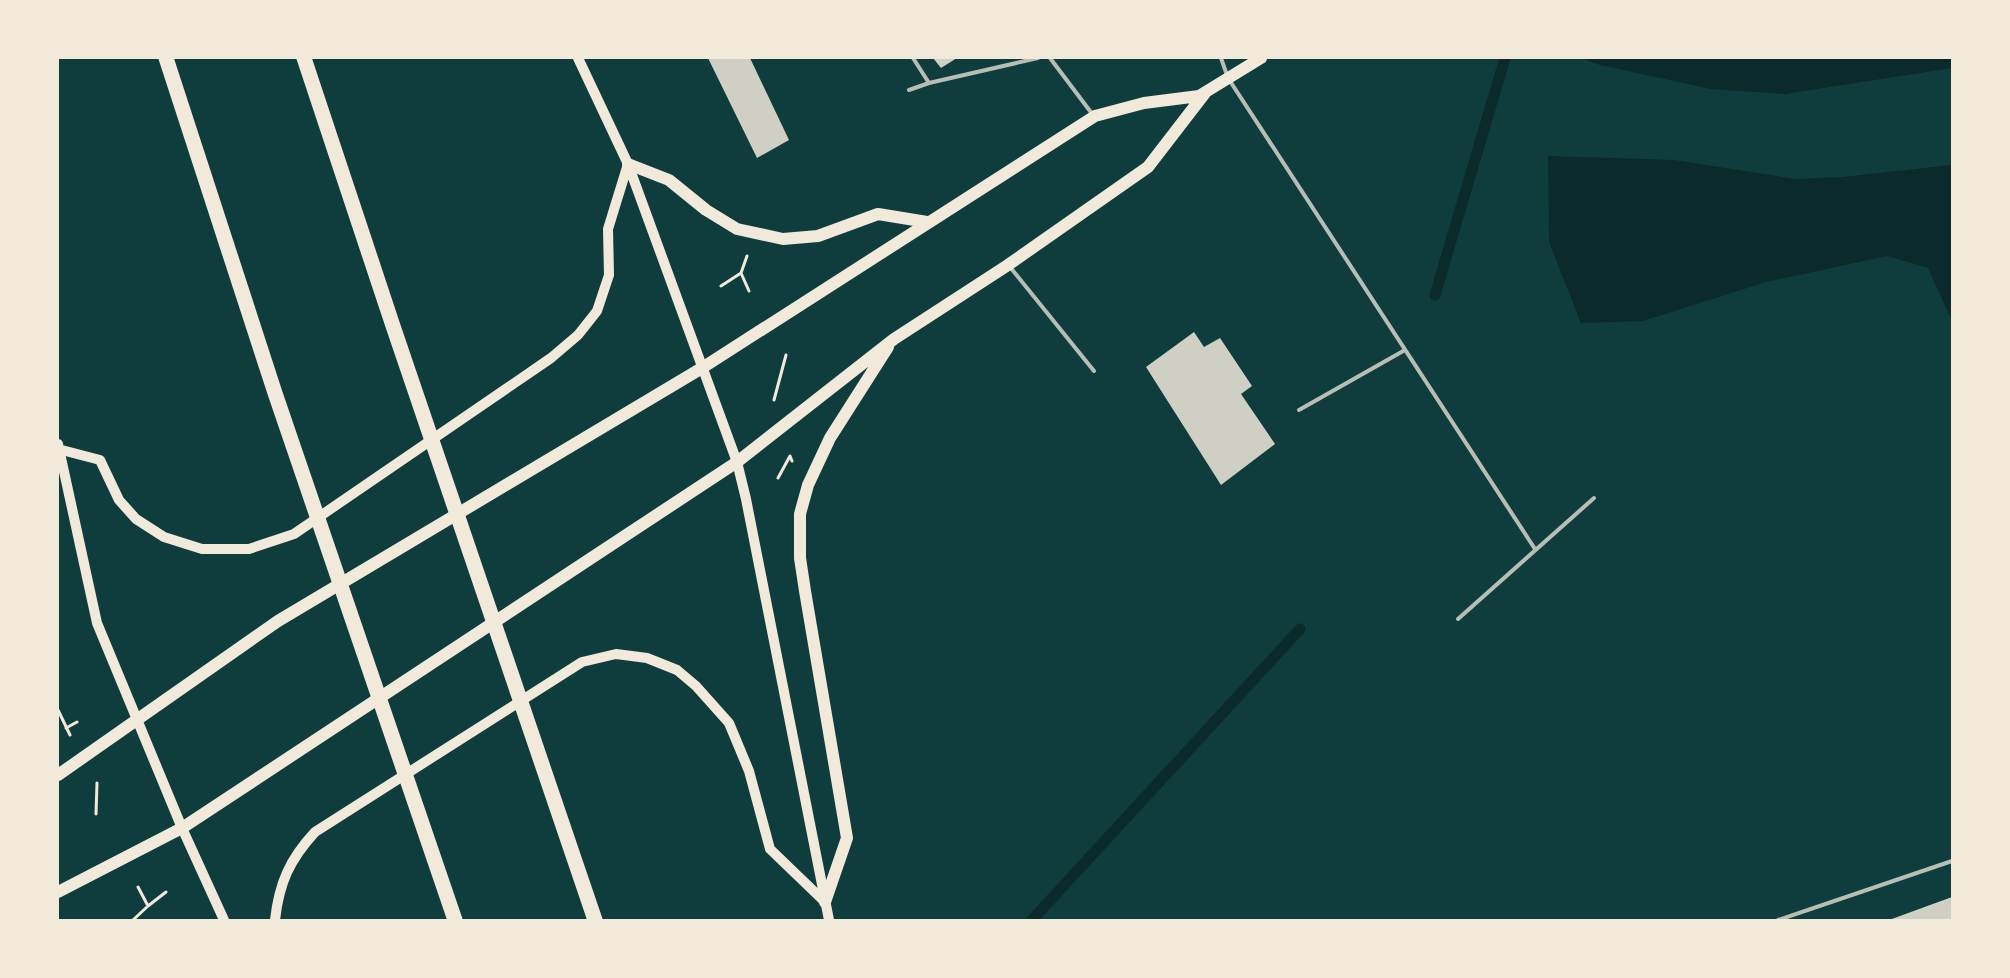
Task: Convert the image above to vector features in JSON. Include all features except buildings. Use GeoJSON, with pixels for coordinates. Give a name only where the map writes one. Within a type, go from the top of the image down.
{"type":"FeatureCollection","features":[{"type":"Feature","properties":{"kind":"highway"},"geometry":{"type":"LineString","coordinates":[[166,58],[275,393],[455,920]]}},
{"type":"Feature","properties":{"kind":"highway"},"geometry":{"type":"LineString","coordinates":[[304,58],[595,920]]}},
{"type":"Feature","properties":{"kind":"main road"},"geometry":{"type":"LineString","coordinates":[[578,58],[628,164],[737,462],[746,498],[829,920]]}},
{"type":"Feature","properties":{"kind":"main road"},"geometry":{"type":"LineString","coordinates":[[58,775],[278,621],[702,368],[1095,116],[1144,103],[1199,96],[1261,58]]}},
{"type":"Feature","properties":{"kind":"main road"},"geometry":{"type":"LineString","coordinates":[[58,892],[182,828],[737,462],[894,339],[1008,266],[1148,168],[1206,92]]}},
{"type":"Feature","properties":{"kind":"main road"},"geometry":{"type":"LineString","coordinates":[[628,164],[669,180],[706,210],[737,229],[783,239],[818,236],[878,214],[927,222]]}},
{"type":"Feature","properties":{"kind":"main road"},"geometry":{"type":"LineString","coordinates":[[224,920],[182,828],[97,623],[58,447],[100,460],[118,500],[136,519],[164,537],[202,549],[249,549],[294,534],[551,358],[578,335],[597,311],[609,275],[608,229],[628,164]]}},
{"type":"Feature","properties":{"kind":"main road"},"geometry":{"type":"LineString","coordinates":[[825,902],[847,838],[800,558],[800,514],[808,485],[830,438],[894,339]]}},
{"type":"Feature","properties":{"kind":"main road"},"geometry":{"type":"LineString","coordinates":[[275,920],[280,891],[287,871],[298,851],[315,832],[582,662],[616,654],[647,658],[677,670],[696,686],[729,723],[749,771],[770,849],[825,902]]}},
{"type":"Feature","properties":{"kind":"lane"},"geometry":{"type":"LineString","coordinates":[[913,58],[929,83]]}},
{"type":"Feature","properties":{"kind":"lane"},"geometry":{"type":"LineString","coordinates":[[908,90],[929,83],[1038,58]]}},
{"type":"Feature","properties":{"kind":"lane"},"geometry":{"type":"LineString","coordinates":[[1050,58],[1095,116]]}},
{"type":"Feature","properties":{"kind":"lane"},"geometry":{"type":"LineString","coordinates":[[1221,58],[1228,78],[1536,549]]}},
{"type":"Feature","properties":{"kind":"lane"},"geometry":{"type":"LineString","coordinates":[[1008,266],[1094,371]]}},
{"type":"Feature","properties":{"kind":"lane"},"geometry":{"type":"LineString","coordinates":[[1299,410],[1405,350]]}},
{"type":"Feature","properties":{"kind":"lane"},"geometry":{"type":"LineString","coordinates":[[1458,619],[1594,498]]}},
{"type":"Feature","properties":{"kind":"lane"},"geometry":{"type":"LineString","coordinates":[[1778,920],[1952,861]]}},
{"type":"Feature","properties":{"kind":"path"},"geometry":{"type":"LineString","coordinates":[[721,286],[741,273],[748,253]]}},
{"type":"Feature","properties":{"kind":"path"},"geometry":{"type":"LineString","coordinates":[[741,273],[749,291]]}},
{"type":"Feature","properties":{"kind":"path"},"geometry":{"type":"LineString","coordinates":[[772,408],[786,355]]}},
{"type":"Feature","properties":{"kind":"path"},"geometry":{"type":"LineString","coordinates":[[58,710],[70,735]]}},
{"type":"Feature","properties":{"kind":"path"},"geometry":{"type":"LineString","coordinates":[[66,728],[77,722]]}},
{"type":"Feature","properties":{"kind":"path"},"geometry":{"type":"LineString","coordinates":[[96,814],[97,783]]}},
{"type":"Feature","properties":{"kind":"path"},"geometry":{"type":"LineString","coordinates":[[138,887],[148,906]]}},
{"type":"Feature","properties":{"kind":"path"},"geometry":{"type":"LineString","coordinates":[[133,920],[166,892]]}},
{"type":"Feature","properties":{"kind":"water"},"geometry":{"type":"Polygon","coordinates":[[[1581,58],[1952,58],[1952,68],[1785,94],[1711,89],[1600,65],[1581,58]]]}},
{"type":"Feature","properties":{"kind":"water"},"geometry":{"type":"Polygon","coordinates":[[[1548,156],[1674,160],[1796,179],[1842,177],[1952,165],[1952,321],[1928,268],[1887,256],[1766,282],[1643,321],[1581,323],[1549,242],[1548,156]]]}},
{"type":"Feature","properties":{"kind":"waterway"},"geometry":{"type":"LineString","coordinates":[[1435,295],[1505,58]]}},
{"type":"Feature","properties":{"kind":"waterway"},"geometry":{"type":"LineString","coordinates":[[1032,920],[1300,629]]}}]}
